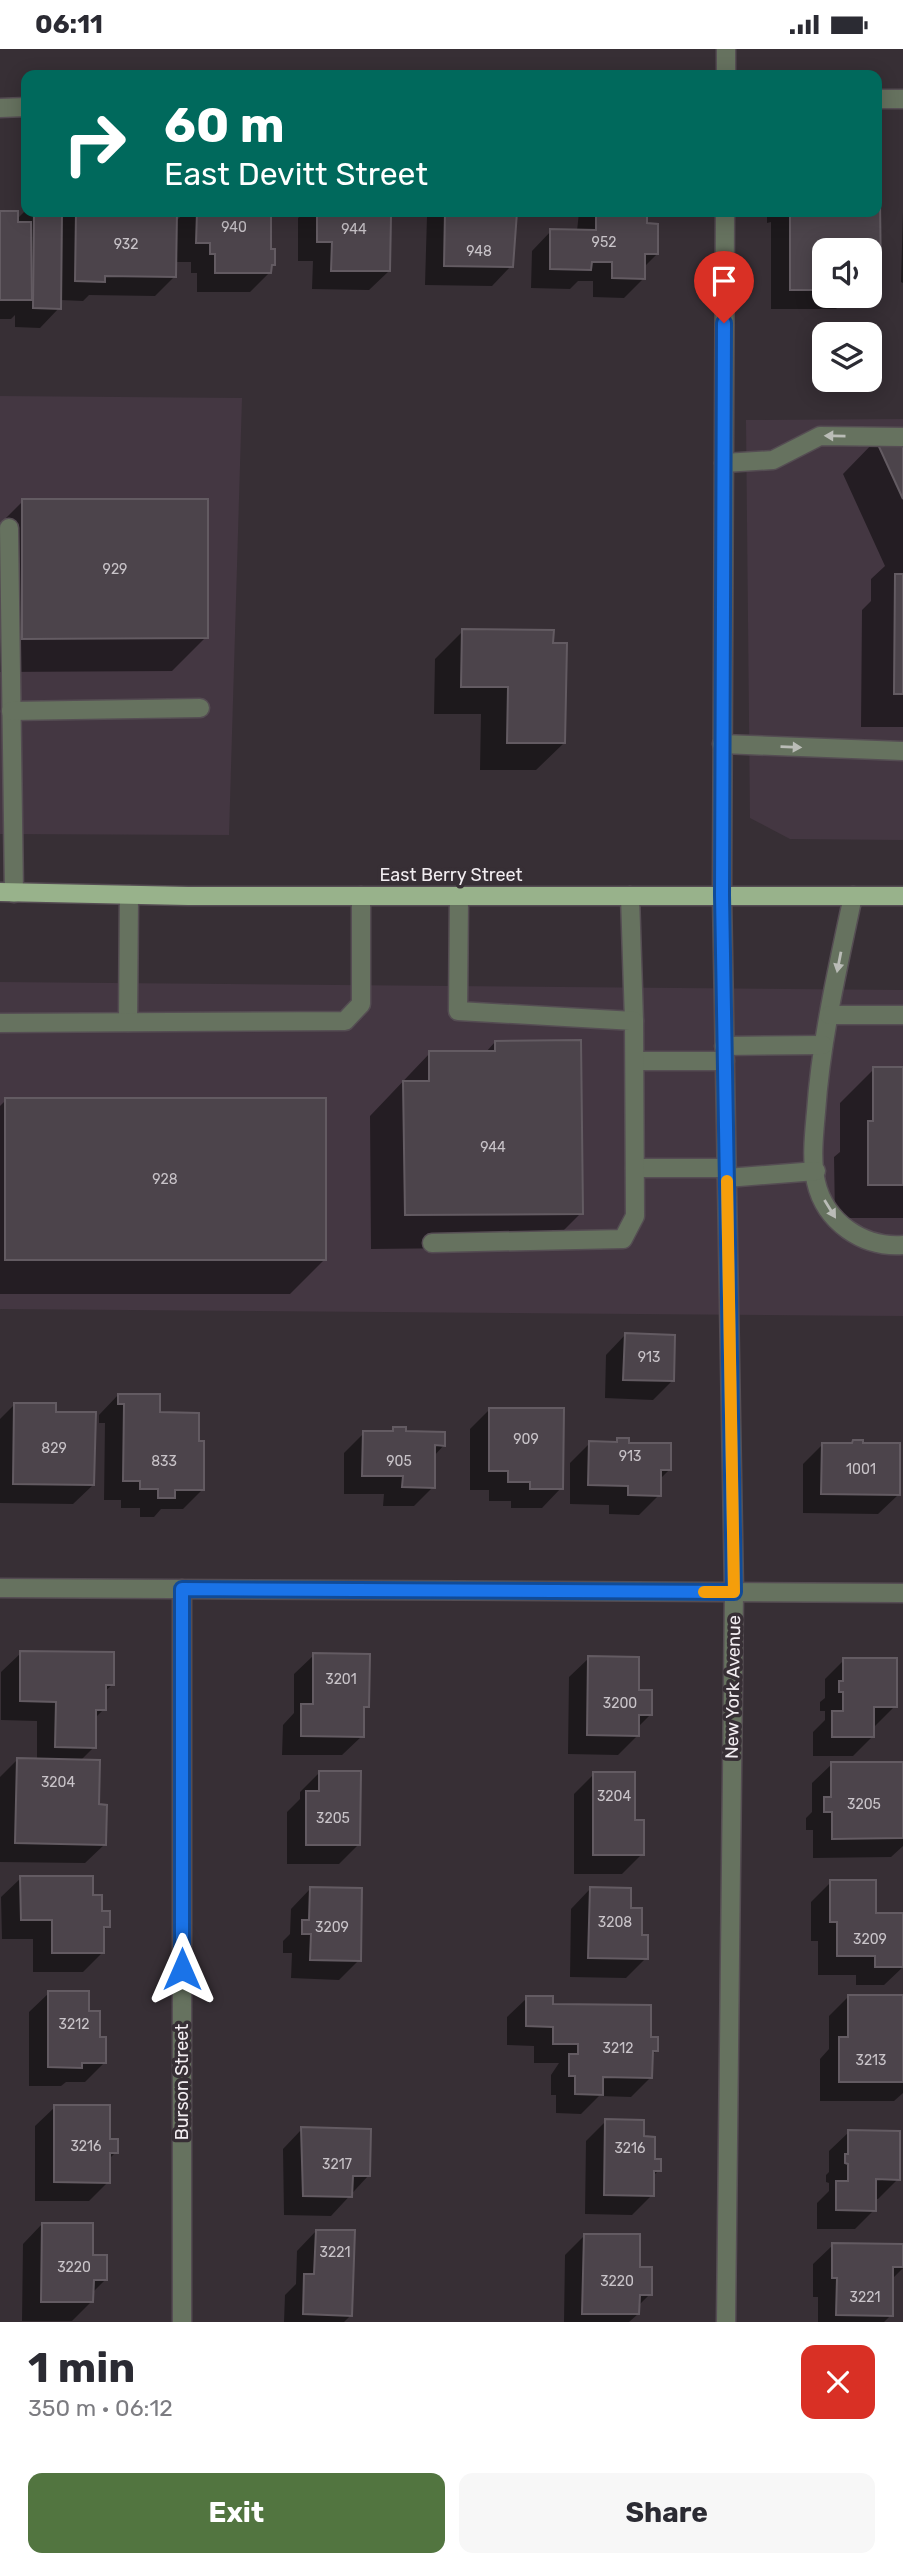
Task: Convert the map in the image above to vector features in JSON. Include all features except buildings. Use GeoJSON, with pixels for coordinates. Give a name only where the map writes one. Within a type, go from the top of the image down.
{"type":"FeatureCollection","features":[{"type":"Feature","properties":{"kind":"main road","name":"East Berry Street"},"geometry":{"type":"LineString","coordinates":[[7,893],[903,896]]}},
{"type":"Feature","properties":{"kind":"street"},"geometry":{"type":"LineString","coordinates":[[726,49],[726,70]]}},
{"type":"Feature","properties":{"kind":"street"},"geometry":{"type":"LineString","coordinates":[[882,99],[903,99]]}},
{"type":"Feature","properties":{"kind":"street"},"geometry":{"type":"LineString","coordinates":[[0,108],[21,107]]}},
{"type":"Feature","properties":{"kind":"street","name":"New York Avenue"},"geometry":{"type":"LineString","coordinates":[[725,217],[722,895],[734,1592],[726,2322]]}},
{"type":"Feature","properties":{"kind":"street"},"geometry":{"type":"LineString","coordinates":[[724,463],[774,460],[820,436],[903,437]]}},
{"type":"Feature","properties":{"kind":"street"},"geometry":{"type":"LineString","coordinates":[[7,893],[11,711],[9,528]]}},
{"type":"Feature","properties":{"kind":"street"},"geometry":{"type":"LineString","coordinates":[[11,711],[200,708]]}},
{"type":"Feature","properties":{"kind":"street"},"geometry":{"type":"LineString","coordinates":[[722,744],[903,751]]}},
{"type":"Feature","properties":{"kind":"street"},"geometry":{"type":"LineString","coordinates":[[128,1023],[129,895]]}},
{"type":"Feature","properties":{"kind":"street"},"geometry":{"type":"LineString","coordinates":[[0,1023],[345,1021],[361,1004],[361,895]]}},
{"type":"Feature","properties":{"kind":"street"},"geometry":{"type":"LineString","coordinates":[[459,895],[458,1011],[634,1021]]}},
{"type":"Feature","properties":{"kind":"street"},"geometry":{"type":"LineString","coordinates":[[432,1243],[623,1239],[635,1216],[635,1061],[630,895]]}},
{"type":"Feature","properties":{"kind":"street"},"geometry":{"type":"LineString","coordinates":[[853,895],[820,1061],[814,1136],[816,1182],[829,1213],[853,1235],[886,1246],[903,1245]]}},
{"type":"Feature","properties":{"kind":"street"},"geometry":{"type":"LineString","coordinates":[[829,1015],[903,1015]]}},
{"type":"Feature","properties":{"kind":"street"},"geometry":{"type":"LineString","coordinates":[[635,1061],[823,1045]]}},
{"type":"Feature","properties":{"kind":"street"},"geometry":{"type":"LineString","coordinates":[[635,1168],[727,1173],[816,1171]]}},
{"type":"Feature","properties":{"kind":"street"},"geometry":{"type":"LineString","coordinates":[[0,1588],[903,1593]]}},
{"type":"Feature","properties":{"kind":"street","name":"Burson Street"},"geometry":{"type":"LineString","coordinates":[[182,1589],[182,2322]]}},
{"type":"Feature","properties":{"kind":"shaded area"},"geometry":{"type":"Polygon","coordinates":[[[0,396],[242,398],[229,835],[0,834],[0,396]]]}},
{"type":"Feature","properties":{"kind":"shaded area"},"geometry":{"type":"Polygon","coordinates":[[[903,419],[903,840],[790,839],[750,818],[746,420],[903,419]]]}},
{"type":"Feature","properties":{"kind":"shaded area"},"geometry":{"type":"Polygon","coordinates":[[[0,982],[903,990],[903,1316],[0,1309],[0,982]]]}},
{"type":"Feature","properties":{"kind":"slow traffic"},"geometry":{"type":"LineString","coordinates":[[704,1592],[734,1592],[727,1181]]}},
{"type":"Feature","properties":{"kind":"route"},"geometry":{"type":"LineString","coordinates":[[182,1969],[182,1589],[734,1592],[722,895],[724,323]]}}]}
